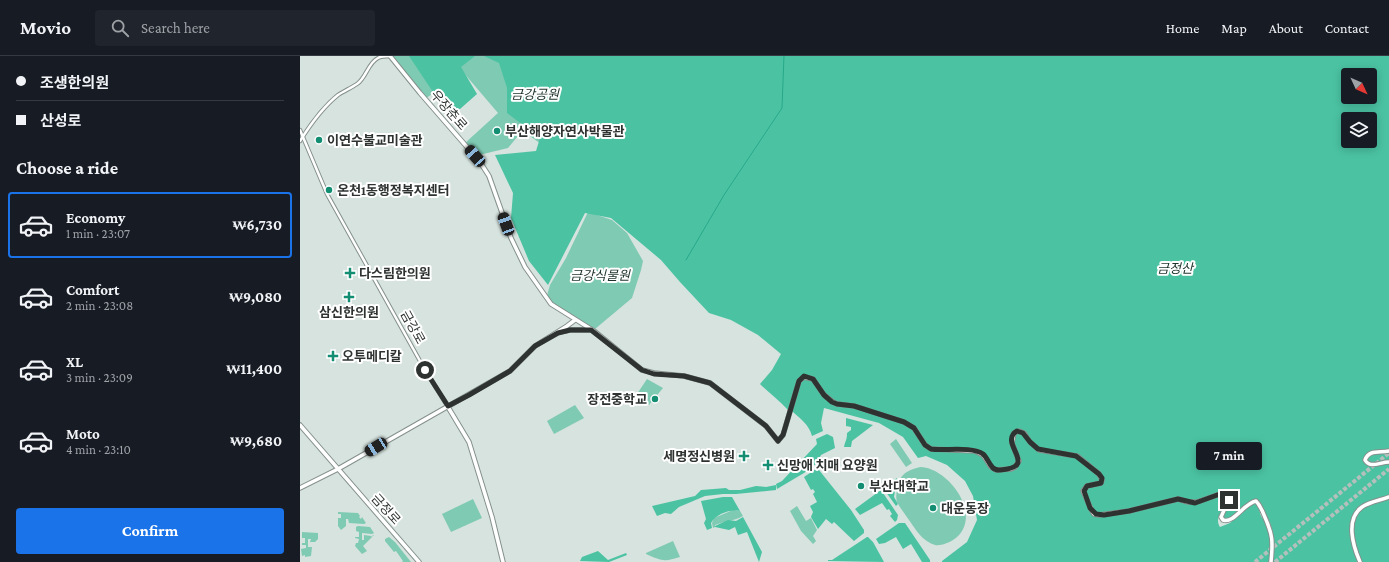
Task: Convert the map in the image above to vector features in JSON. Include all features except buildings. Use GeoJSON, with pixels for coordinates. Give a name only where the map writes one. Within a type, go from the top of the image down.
{"type":"FeatureCollection","features":[{"type":"Feature","properties":{"kind":"main road","name":"우장춘로"},"geometry":{"type":"LineString","coordinates":[[390,56],[480,162],[489,176],[512,238],[525,267],[551,304],[591,330],[642,370],[654,374],[684,376],[710,383],[766,426],[778,441],[783,435],[799,381],[803,377],[812,378],[824,395],[835,403],[854,406],[904,422],[914,428],[925,445],[931,449],[974,451],[981,454],[991,467],[997,470],[1012,469],[1018,464],[1018,459],[1012,442],[1013,435],[1017,431],[1023,433],[1039,450],[1076,456],[1099,474],[1102,478],[1101,483],[1087,486],[1084,491],[1090,508],[1096,514],[1104,515],[1129,511],[1178,499],[1195,503],[1224,494],[1227,495],[1229,499],[1221,514],[1221,518],[1228,522],[1247,506],[1256,501],[1261,506],[1272,532],[1273,545],[1271,562]]}},
{"type":"Feature","properties":{"kind":"main road"},"geometry":{"type":"LineString","coordinates":[[300,487],[338,469],[510,371],[535,346],[558,333],[574,320]]}},
{"type":"Feature","properties":{"kind":"main road"},"geometry":{"type":"LineString","coordinates":[[558,333],[570,330],[591,330]]}},
{"type":"Feature","properties":{"kind":"main road","name":"금강로"},"geometry":{"type":"LineString","coordinates":[[448,406],[469,442],[492,517],[503,562]]}},
{"type":"Feature","properties":{"kind":"main road","name":"금정로"},"geometry":{"type":"LineString","coordinates":[[300,425],[420,562]]}},
{"type":"Feature","properties":{"kind":"main road"},"geometry":{"type":"LineString","coordinates":[[1389,450],[1371,453],[1367,456],[1366,460],[1372,465],[1389,462]]}},
{"type":"Feature","properties":{"kind":"main road"},"geometry":{"type":"LineString","coordinates":[[1360,562],[1352,531],[1352,519],[1363,506],[1389,497]]}},
{"type":"Feature","properties":{"kind":"street"},"geometry":{"type":"LineString","coordinates":[[300,141],[325,107],[341,93],[356,84],[379,57],[390,56]]}},
{"type":"Feature","properties":{"kind":"street","name":"금강로"},"geometry":{"type":"LineString","coordinates":[[300,130],[327,194],[425,370],[448,406]]}},
{"type":"Feature","properties":{"kind":"green space","name":"금강공원"},"geometry":{"type":"Polygon","coordinates":[[[390,56],[556,56],[544,146],[514,125],[518,136],[508,148],[475,156],[464,144],[498,113],[463,72],[425,99],[390,56]]]}},
{"type":"Feature","properties":{"kind":"green space"},"geometry":{"type":"Polygon","coordinates":[[[409,56],[475,56],[461,67],[477,94],[460,109],[443,107],[409,56]]]}},
{"type":"Feature","properties":{"kind":"green space","name":"금정산"},"geometry":{"type":"Polygon","coordinates":[[[484,56],[1389,56],[1389,450],[1368,454],[1367,464],[1389,463],[1389,496],[1362,506],[1352,518],[1350,528],[1359,562],[1272,562],[1274,545],[1273,531],[1263,509],[1255,500],[1231,519],[1223,519],[1222,516],[1230,498],[1224,492],[1195,502],[1179,498],[1129,510],[1097,514],[1092,509],[1085,490],[1097,485],[1103,478],[1077,456],[1039,449],[1023,432],[1018,430],[1012,437],[1018,461],[1013,468],[997,470],[992,467],[984,454],[975,450],[931,448],[926,444],[914,427],[889,416],[837,403],[824,395],[813,377],[804,376],[797,380],[788,410],[760,384],[772,370],[781,354],[758,335],[731,320],[709,313],[661,260],[611,218],[585,213],[548,285],[529,261],[511,218],[513,193],[495,155],[536,151],[540,138],[507,113],[507,88],[499,63],[484,56]]]}},
{"type":"Feature","properties":{"kind":"green space","name":"금강식물원"},"geometry":{"type":"Polygon","coordinates":[[[588,212],[612,220],[627,233],[643,261],[632,298],[595,329],[591,330],[546,299],[550,285],[566,258],[588,212]]]}},
{"type":"Feature","properties":{"kind":"green space"},"geometry":{"type":"Polygon","coordinates":[[[804,378],[812,379],[830,401],[903,422],[913,428],[920,439],[932,450],[975,452],[983,455],[991,468],[997,471],[1014,469],[1019,463],[1012,442],[1015,433],[1023,433],[1038,450],[1076,457],[1100,475],[1101,481],[1086,485],[1084,494],[1097,516],[1109,516],[1178,500],[1194,505],[1223,495],[1227,502],[1221,511],[1218,520],[1220,527],[1230,523],[1245,508],[1256,502],[1263,519],[1266,521],[1272,543],[1270,562],[942,562],[967,542],[977,520],[973,496],[965,481],[947,465],[926,456],[918,458],[903,437],[879,423],[824,408],[821,423],[823,431],[812,436],[806,425],[791,410],[799,380],[804,378]]]}},
{"type":"Feature","properties":{"kind":"green space"},"geometry":{"type":"Polygon","coordinates":[[[647,379],[663,388],[649,405],[637,394],[647,379]]]}},
{"type":"Feature","properties":{"kind":"green space"},"geometry":{"type":"Polygon","coordinates":[[[575,405],[584,418],[554,434],[547,421],[575,405]]]}},
{"type":"Feature","properties":{"kind":"green space"},"geometry":{"type":"Polygon","coordinates":[[[846,418],[873,425],[852,441],[851,447],[844,447],[847,433],[851,430],[851,427],[846,426],[846,418]]]}},
{"type":"Feature","properties":{"kind":"green space"},"geometry":{"type":"Polygon","coordinates":[[[827,434],[833,437],[835,448],[821,455],[817,463],[804,473],[777,489],[776,484],[782,481],[817,444],[816,439],[827,434]]]}},
{"type":"Feature","properties":{"kind":"green space"},"geometry":{"type":"Polygon","coordinates":[[[896,439],[912,463],[906,467],[890,444],[896,439]]]}},
{"type":"Feature","properties":{"kind":"green space"},"geometry":{"type":"Polygon","coordinates":[[[1389,451],[1389,462],[1371,464],[1367,462],[1366,457],[1372,453],[1389,451]]]}},
{"type":"Feature","properties":{"kind":"green space","name":"대운동장"},"geometry":{"type":"Polygon","coordinates":[[[921,467],[932,470],[943,476],[953,485],[965,508],[966,520],[962,531],[953,540],[944,544],[935,545],[926,541],[914,528],[897,502],[896,498],[899,480],[907,472],[921,467]]]}},
{"type":"Feature","properties":{"kind":"green space"},"geometry":{"type":"Polygon","coordinates":[[[816,469],[819,470],[851,510],[864,530],[864,533],[854,541],[834,522],[832,524],[826,519],[818,529],[811,517],[813,512],[810,506],[817,502],[813,494],[815,492],[813,489],[811,490],[804,477],[816,469]]]}},
{"type":"Feature","properties":{"kind":"green space"},"geometry":{"type":"Polygon","coordinates":[[[897,478],[894,497],[898,504],[896,506],[883,488],[897,478]]]}},
{"type":"Feature","properties":{"kind":"green space"},"geometry":{"type":"Polygon","coordinates":[[[776,485],[776,490],[705,496],[679,507],[671,514],[665,513],[657,516],[652,506],[695,496],[701,490],[726,488],[729,490],[740,490],[756,486],[766,487],[776,485]]]}},
{"type":"Feature","properties":{"kind":"green space"},"geometry":{"type":"Polygon","coordinates":[[[881,490],[898,515],[895,522],[890,516],[892,514],[889,509],[887,510],[882,503],[860,515],[855,509],[881,490]]]}},
{"type":"Feature","properties":{"kind":"green space"},"geometry":{"type":"Polygon","coordinates":[[[732,497],[740,511],[724,513],[716,517],[711,523],[712,528],[707,530],[704,523],[706,519],[701,501],[732,497]]]}},
{"type":"Feature","properties":{"kind":"green space"},"geometry":{"type":"Polygon","coordinates":[[[1389,498],[1389,562],[1360,562],[1353,532],[1355,517],[1365,506],[1389,498]]]}},
{"type":"Feature","properties":{"kind":"green space"},"geometry":{"type":"Polygon","coordinates":[[[473,499],[482,518],[451,532],[442,514],[473,499]]]}},
{"type":"Feature","properties":{"kind":"green space"},"geometry":{"type":"Polygon","coordinates":[[[797,506],[806,521],[811,518],[817,530],[813,536],[816,541],[813,544],[801,531],[790,511],[797,506]]]}},
{"type":"Feature","properties":{"kind":"green space"},"geometry":{"type":"Polygon","coordinates":[[[733,510],[740,511],[743,516],[715,525],[713,528],[712,523],[714,518],[733,510]]]}},
{"type":"Feature","properties":{"kind":"green space"},"geometry":{"type":"Polygon","coordinates":[[[338,512],[358,513],[360,516],[359,517],[361,519],[362,517],[366,523],[349,523],[348,519],[346,519],[346,526],[341,530],[338,526],[338,518],[341,518],[341,514],[338,514],[338,512]]]}},
{"type":"Feature","properties":{"kind":"green space"},"geometry":{"type":"Polygon","coordinates":[[[743,517],[762,552],[759,562],[747,532],[738,535],[735,527],[729,530],[715,527],[728,520],[736,521],[743,517]]]}},
{"type":"Feature","properties":{"kind":"green space"},"geometry":{"type":"Polygon","coordinates":[[[899,523],[905,523],[930,562],[922,562],[911,544],[903,549],[896,537],[885,543],[879,544],[876,539],[899,523]]]}},
{"type":"Feature","properties":{"kind":"green space"},"geometry":{"type":"Polygon","coordinates":[[[356,527],[370,527],[374,533],[362,533],[362,540],[364,540],[364,535],[372,537],[363,546],[367,551],[362,554],[355,546],[359,539],[355,538],[359,537],[359,532],[356,531],[356,527]]]}},
{"type":"Feature","properties":{"kind":"green space"},"geometry":{"type":"Polygon","coordinates":[[[302,532],[318,533],[318,539],[315,542],[310,542],[311,539],[308,539],[308,547],[312,547],[311,556],[302,556],[301,549],[306,548],[306,545],[302,545],[302,543],[305,543],[305,538],[302,538],[302,532]]]}},
{"type":"Feature","properties":{"kind":"green space"},"geometry":{"type":"Polygon","coordinates":[[[389,537],[395,542],[411,562],[402,562],[403,561],[396,551],[394,552],[385,541],[385,539],[389,537]]]}},
{"type":"Feature","properties":{"kind":"green space"},"geometry":{"type":"Polygon","coordinates":[[[867,537],[873,542],[884,562],[828,561],[832,560],[867,537]]]}},
{"type":"Feature","properties":{"kind":"green space"},"geometry":{"type":"Polygon","coordinates":[[[673,541],[680,557],[670,560],[663,560],[646,554],[646,553],[673,541]]]}},
{"type":"Feature","properties":{"kind":"green space"},"geometry":{"type":"Polygon","coordinates":[[[598,551],[608,560],[626,553],[627,555],[609,562],[580,561],[582,557],[598,551]]]}},
{"type":"Feature","properties":{"kind":"waterway"},"geometry":{"type":"LineString","coordinates":[[686,260],[724,195],[782,108],[784,56]]}},
{"type":"Feature","properties":{"kind":"tunnel"},"geometry":{"type":"LineString","coordinates":[[1255,562],[1389,453]]}},
{"type":"Feature","properties":{"kind":"tunnel"},"geometry":{"type":"LineString","coordinates":[[1275,562],[1389,469]]}},
{"type":"Feature","properties":{"kind":"place","name":"부산해양자연사박물관"},"geometry":{"type":"Point","coordinates":[497,131]}},
{"type":"Feature","properties":{"kind":"place","name":"이연수불교미술관"},"geometry":{"type":"Point","coordinates":[319,140]}},
{"type":"Feature","properties":{"kind":"place","name":"온천1동행정복지센터"},"geometry":{"type":"Point","coordinates":[329,190]}},
{"type":"Feature","properties":{"kind":"place","name":"다스림한의원"},"geometry":{"type":"Point","coordinates":[350,273]}},
{"type":"Feature","properties":{"kind":"place","name":"삼신한의원"},"geometry":{"type":"Point","coordinates":[349,297]}},
{"type":"Feature","properties":{"kind":"place","name":"오투메디칼"},"geometry":{"type":"Point","coordinates":[333,356]}},
{"type":"Feature","properties":{"kind":"place","name":"장전중학교"},"geometry":{"type":"Point","coordinates":[655,399]}},
{"type":"Feature","properties":{"kind":"place","name":"세명정신병원"},"geometry":{"type":"Point","coordinates":[744,456]}},
{"type":"Feature","properties":{"kind":"place","name":"신망애 치매 요양원"},"geometry":{"type":"Point","coordinates":[768,465]}},
{"type":"Feature","properties":{"kind":"place","name":"부산대학교"},"geometry":{"type":"Point","coordinates":[861,486]}},
{"type":"Feature","properties":{"kind":"place","name":"대운동장"},"geometry":{"type":"Point","coordinates":[933,508]}},
{"type":"Feature","properties":{"kind":"route"},"geometry":{"type":"LineString","coordinates":[[425,370],[448,406],[510,371],[535,346],[558,333],[570,330],[591,330],[642,370],[654,374],[684,376],[710,383],[766,426],[778,441],[783,435],[799,381],[804,376],[812,378],[824,395],[829,400],[837,404],[854,406],[904,422],[914,428],[925,445],[931,449],[956,449],[974,451],[983,454],[991,467],[997,470],[1012,469],[1018,464],[1018,459],[1012,442],[1014,432],[1017,431],[1023,433],[1039,450],[1076,456],[1102,478],[1101,483],[1087,486],[1084,491],[1092,512],[1099,515],[1129,511],[1178,499],[1195,503],[1218,494],[1227,495],[1229,500]]}}]}
